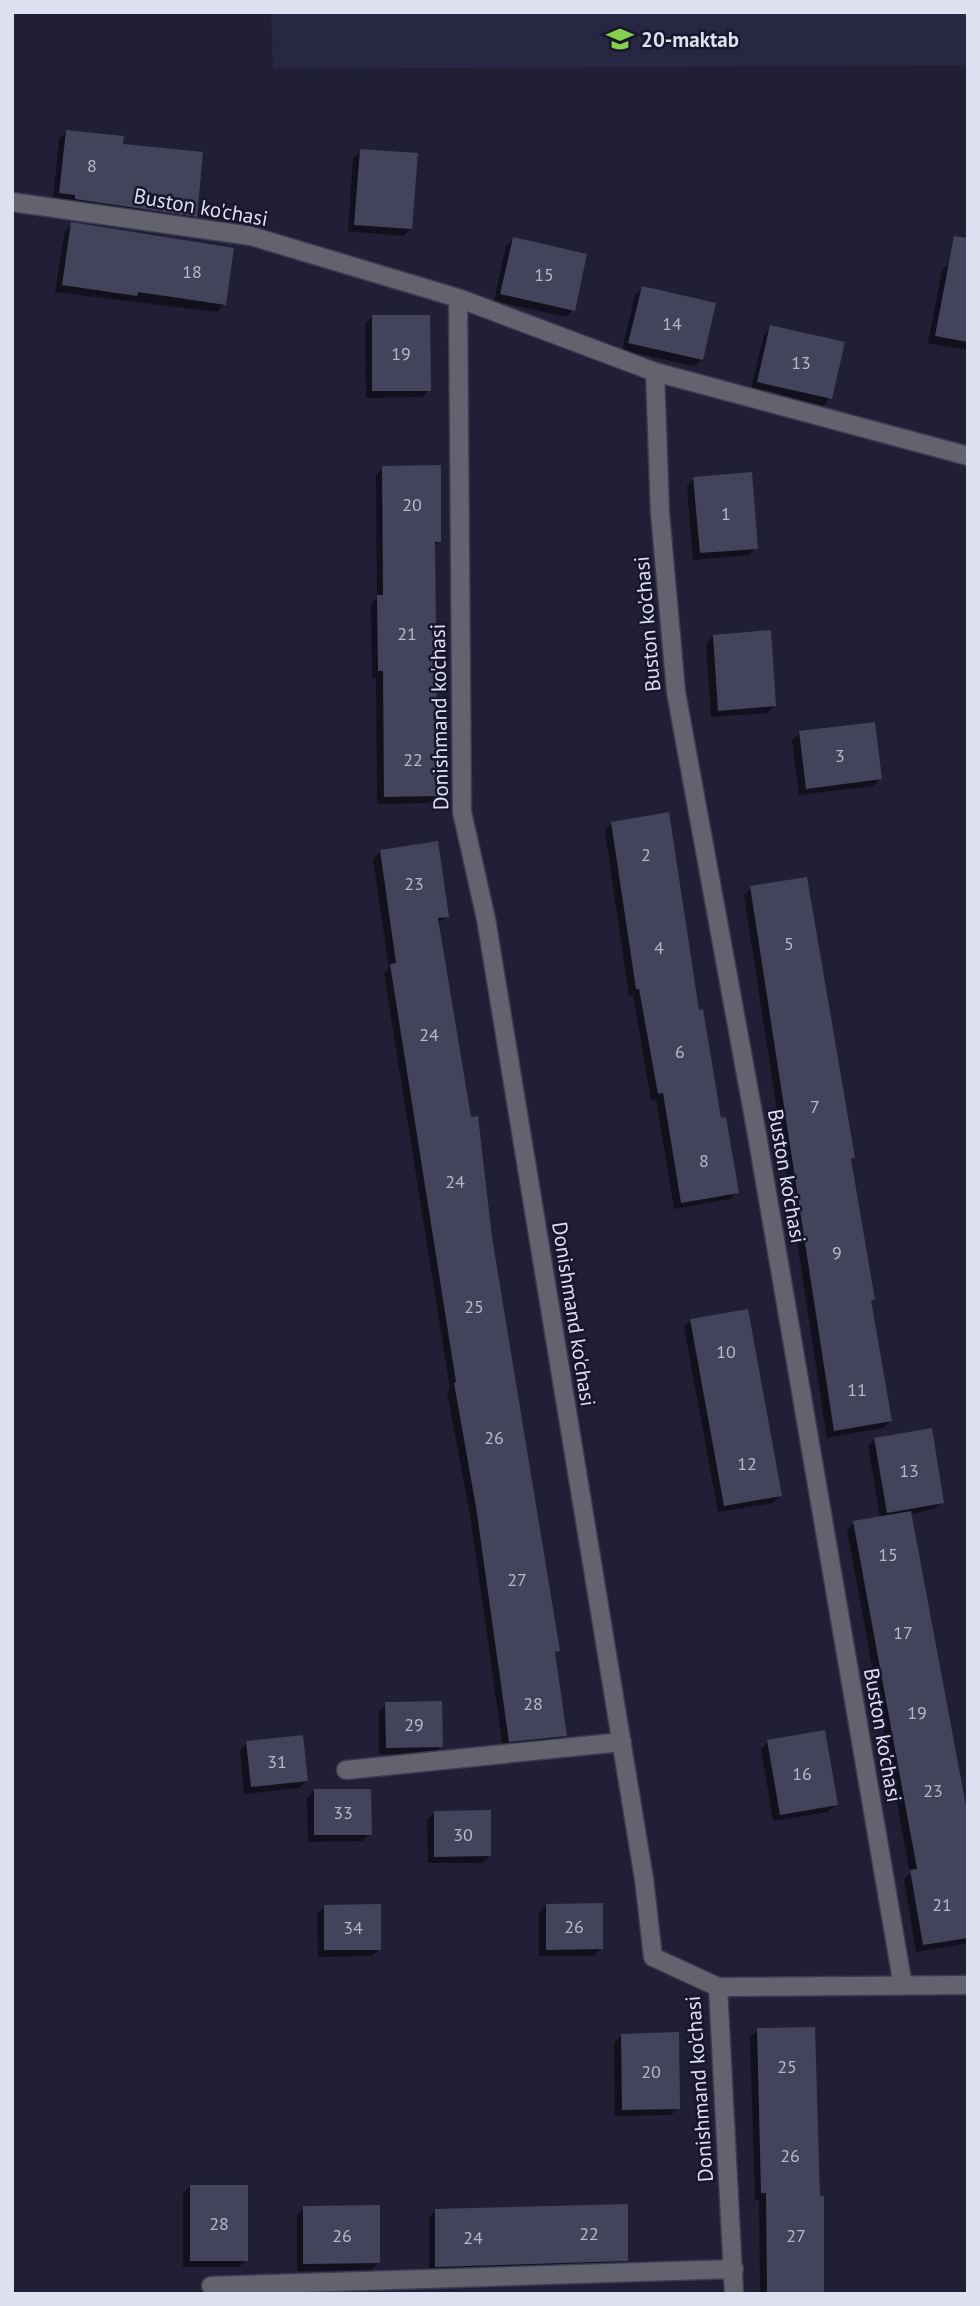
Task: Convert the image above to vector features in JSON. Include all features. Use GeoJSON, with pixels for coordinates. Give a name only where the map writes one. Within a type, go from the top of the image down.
{"type":"FeatureCollection","features":[{"type":"Feature","properties":{"kind":"street","name":"Buston ko'chasi"},"geometry":{"type":"LineString","coordinates":[[12,202],[251,236],[457,299],[655,372],[968,456]]}},
{"type":"Feature","properties":{"kind":"street","name":"Donishmand ko'chasi"},"geometry":{"type":"LineString","coordinates":[[457,299],[462,812],[486,919],[622,1742],[653,1957],[718,1987],[734,2294]]}},
{"type":"Feature","properties":{"kind":"street","name":"Buston ko'chasi"},"geometry":{"type":"LineString","coordinates":[[655,372],[660,513],[676,692],[757,1135],[903,1986]]}},
{"type":"Feature","properties":{"kind":"street"},"geometry":{"type":"LineString","coordinates":[[346,1770],[622,1742]]}},
{"type":"Feature","properties":{"kind":"street"},"geometry":{"type":"LineString","coordinates":[[718,1987],[968,1985]]}},
{"type":"Feature","properties":{"kind":"street"},"geometry":{"type":"LineString","coordinates":[[211,2286],[734,2269]]}},
{"type":"Feature","properties":{"kind":"shaded area","name":"20-maktab"},"geometry":{"type":"Polygon","coordinates":[[[271,12],[968,12],[968,65],[273,69],[271,12]]]}},
{"type":"Feature","properties":{"kind":"building"},"geometry":{"type":"Polygon","coordinates":[[[66,130],[124,136],[123,144],[203,152],[197,217],[75,199],[75,195],[59,193],[66,130]]]}},
{"type":"Feature","properties":{"kind":"building"},"geometry":{"type":"Polygon","coordinates":[[[360,149],[418,153],[412,229],[354,225],[360,149]]]}},
{"type":"Feature","properties":{"kind":"building"},"geometry":{"type":"Polygon","coordinates":[[[71,222],[234,248],[226,305],[138,292],[137,296],[62,285],[71,222]]]}},
{"type":"Feature","properties":{"kind":"building"},"geometry":{"type":"Polygon","coordinates":[[[954,236],[968,238],[968,342],[935,336],[954,236]]]}},
{"type":"Feature","properties":{"kind":"building"},"geometry":{"type":"Polygon","coordinates":[[[513,237],[587,254],[575,311],[500,294],[513,237]]]}},
{"type":"Feature","properties":{"kind":"building"},"geometry":{"type":"Polygon","coordinates":[[[642,286],[716,303],[703,360],[628,343],[642,286]]]}},
{"type":"Feature","properties":{"kind":"building"},"geometry":{"type":"Polygon","coordinates":[[[372,315],[430,315],[431,391],[372,391],[372,315]]]}},
{"type":"Feature","properties":{"kind":"building"},"geometry":{"type":"Polygon","coordinates":[[[770,325],[845,342],[832,399],[757,382],[770,325]]]}},
{"type":"Feature","properties":{"kind":"building"},"geometry":{"type":"Polygon","coordinates":[[[441,465],[441,542],[435,542],[437,720],[442,720],[442,796],[384,797],[383,671],[378,671],[377,595],[383,595],[382,466],[441,465]]]}},
{"type":"Feature","properties":{"kind":"building"},"geometry":{"type":"Polygon","coordinates":[[[752,472],[758,549],[700,553],[693,477],[752,472]]]}},
{"type":"Feature","properties":{"kind":"building"},"geometry":{"type":"Polygon","coordinates":[[[771,630],[776,706],[718,711],[713,635],[771,630]]]}},
{"type":"Feature","properties":{"kind":"building"},"geometry":{"type":"Polygon","coordinates":[[[875,722],[882,779],[806,789],[799,731],[875,722]]]}},
{"type":"Feature","properties":{"kind":"building"},"geometry":{"type":"Polygon","coordinates":[[[669,812],[699,1010],[703,1009],[721,1118],[726,1117],[739,1193],[681,1203],[663,1093],[658,1094],[639,989],[636,989],[611,822],[669,812]]]}},
{"type":"Feature","properties":{"kind":"building"},"geometry":{"type":"Polygon","coordinates":[[[438,841],[449,917],[438,918],[471,1117],[478,1116],[492,1237],[560,1651],[555,1652],[567,1736],[509,1742],[476,1507],[454,1383],[456,1382],[390,964],[396,963],[380,850],[438,841]]]}},
{"type":"Feature","properties":{"kind":"building"},"geometry":{"type":"Polygon","coordinates":[[[807,877],[855,1158],[851,1159],[892,1421],[834,1431],[750,886],[807,877]]]}},
{"type":"Feature","properties":{"kind":"building"},"geometry":{"type":"Polygon","coordinates":[[[748,1309],[782,1496],[724,1506],[690,1319],[748,1309]]]}},
{"type":"Feature","properties":{"kind":"building"},"geometry":{"type":"Polygon","coordinates":[[[932,1428],[944,1503],[887,1513],[874,1438],[932,1428]]]}},
{"type":"Feature","properties":{"kind":"building"},"geometry":{"type":"Polygon","coordinates":[[[911,1511],[968,1817],[968,1938],[923,1945],[910,1870],[917,1869],[853,1521],[911,1511]]]}},
{"type":"Feature","properties":{"kind":"building"},"geometry":{"type":"Polygon","coordinates":[[[442,1701],[443,1747],[386,1748],[385,1702],[442,1701]]]}},
{"type":"Feature","properties":{"kind":"building"},"geometry":{"type":"Polygon","coordinates":[[[825,1730],[838,1805],[780,1815],[767,1740],[825,1730]]]}},
{"type":"Feature","properties":{"kind":"building"},"geometry":{"type":"Polygon","coordinates":[[[303,1735],[308,1781],[251,1787],[246,1741],[303,1735]]]}},
{"type":"Feature","properties":{"kind":"building"},"geometry":{"type":"Polygon","coordinates":[[[314,1789],[371,1789],[372,1835],[314,1835],[314,1789]]]}},
{"type":"Feature","properties":{"kind":"building"},"geometry":{"type":"Polygon","coordinates":[[[491,1810],[491,1856],[434,1857],[434,1811],[491,1810]]]}},
{"type":"Feature","properties":{"kind":"building"},"geometry":{"type":"Polygon","coordinates":[[[603,1903],[603,1949],[546,1950],[546,1904],[603,1903]]]}},
{"type":"Feature","properties":{"kind":"building"},"geometry":{"type":"Polygon","coordinates":[[[381,1904],[381,1950],[324,1950],[324,1905],[381,1904]]]}},
{"type":"Feature","properties":{"kind":"building"},"geometry":{"type":"Polygon","coordinates":[[[815,2027],[820,2196],[824,2196],[824,2294],[767,2294],[766,2193],[761,2193],[757,2028],[815,2027]]]}},
{"type":"Feature","properties":{"kind":"building"},"geometry":{"type":"Polygon","coordinates":[[[679,2032],[680,2109],[622,2110],[621,2034],[679,2032]]]}},
{"type":"Feature","properties":{"kind":"building"},"geometry":{"type":"Polygon","coordinates":[[[190,2185],[248,2185],[248,2261],[190,2261],[190,2185]]]}},
{"type":"Feature","properties":{"kind":"building"},"geometry":{"type":"Polygon","coordinates":[[[628,2204],[628,2261],[435,2267],[435,2209],[628,2204]]]}},
{"type":"Feature","properties":{"kind":"building"},"geometry":{"type":"Polygon","coordinates":[[[380,2205],[380,2263],[303,2264],[303,2206],[380,2205]]]}},
{"type":"Feature","properties":{"kind":"place","name":"20-maktab"},"geometry":{"type":"Point","coordinates":[620,39]}}]}
